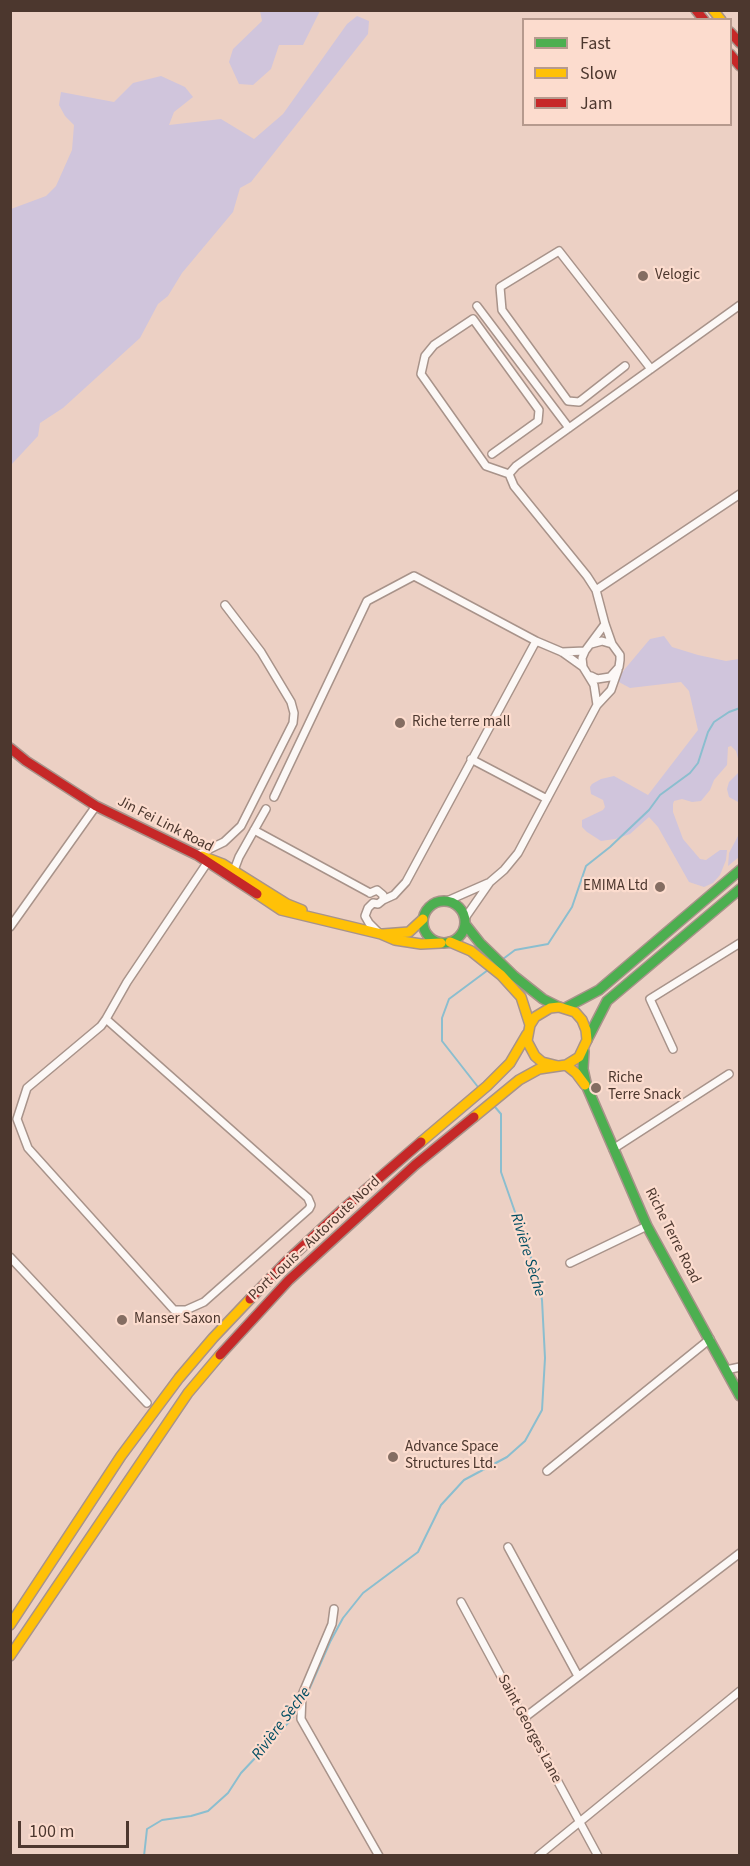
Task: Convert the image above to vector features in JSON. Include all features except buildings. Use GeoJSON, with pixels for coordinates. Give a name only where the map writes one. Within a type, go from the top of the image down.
{"type":"FeatureCollection","features":[{"type":"Feature","properties":{"kind":"main road","name":"Jin Fei Link Road"},"geometry":{"type":"LineString","coordinates":[[10,747],[26,761],[96,806],[197,855],[286,908],[381,934]]}},
{"type":"Feature","properties":{"kind":"main road"},"geometry":{"type":"LineString","coordinates":[[197,855],[210,858],[232,874]]}},
{"type":"Feature","properties":{"kind":"main road"},"geometry":{"type":"LineString","coordinates":[[529,1029],[542,1011],[562,1007],[599,990],[740,870]]}},
{"type":"Feature","properties":{"kind":"main road"},"geometry":{"type":"LineString","coordinates":[[562,1066],[579,1057],[607,1001],[740,889]]}},
{"type":"Feature","properties":{"kind":"main road"},"geometry":{"type":"LineString","coordinates":[[381,934],[409,932],[423,919],[429,907],[441,901],[454,903],[461,910],[465,921],[480,944],[514,976],[543,999],[575,1012],[582,1020],[586,1030],[583,1069],[587,1087]]}},
{"type":"Feature","properties":{"kind":"main road"},"geometry":{"type":"LineString","coordinates":[[423,919],[425,932],[429,937],[471,951],[501,975],[521,997],[529,1029],[527,1041],[535,1056],[542,1062],[562,1066],[576,1073],[587,1087]]}},
{"type":"Feature","properties":{"kind":"main road"},"geometry":{"type":"LineString","coordinates":[[381,934],[395,940],[421,944],[445,943],[457,938],[463,932],[465,921]]}},
{"type":"Feature","properties":{"kind":"main road","name":"Port Louis – Autoroute Nord"},"geometry":{"type":"LineString","coordinates":[[10,1625],[121,1456],[179,1378],[213,1338],[288,1260],[342,1210],[487,1086],[510,1063],[529,1029]]}},
{"type":"Feature","properties":{"kind":"main road","name":"Port Louis – Autoroute Nord"},"geometry":{"type":"LineString","coordinates":[[10,1656],[188,1393],[242,1330],[319,1252],[498,1096],[519,1080],[539,1069],[562,1066]]}},
{"type":"Feature","properties":{"kind":"main road","name":"Riche Terre Road"},"geometry":{"type":"LineString","coordinates":[[587,1087],[647,1226],[740,1396]]}},
{"type":"Feature","properties":{"kind":"street"},"geometry":{"type":"LineString","coordinates":[[625,366],[579,402],[568,401],[502,310],[500,287],[559,251],[651,369]]}},
{"type":"Feature","properties":{"kind":"street"},"geometry":{"type":"LineString","coordinates":[[477,306],[569,428]]}},
{"type":"Feature","properties":{"kind":"street"},"geometry":{"type":"LineString","coordinates":[[509,474],[516,466],[738,309]]}},
{"type":"Feature","properties":{"kind":"street"},"geometry":{"type":"LineString","coordinates":[[465,921],[490,882],[518,853],[597,705],[611,690],[616,680],[620,655],[612,644],[596,590],[587,576],[514,486],[509,474],[486,466],[421,374],[425,356],[434,345],[473,319],[539,410],[538,421],[492,454]]}},
{"type":"Feature","properties":{"kind":"street"},"geometry":{"type":"LineString","coordinates":[[596,590],[740,494]]}},
{"type":"Feature","properties":{"kind":"street"},"geometry":{"type":"LineString","coordinates":[[274,797],[367,601],[414,576],[536,641],[562,652],[597,679],[610,677],[619,667]]}},
{"type":"Feature","properties":{"kind":"street"},"geometry":{"type":"LineString","coordinates":[[197,855],[224,842],[241,826],[293,723],[294,713],[291,702],[261,652],[225,605]]}},
{"type":"Feature","properties":{"kind":"street"},"geometry":{"type":"LineString","coordinates":[[583,667],[582,658],[587,648],[605,624]]}},
{"type":"Feature","properties":{"kind":"street"},"geometry":{"type":"LineString","coordinates":[[400,888],[375,890],[370,894],[369,899],[378,904],[394,894],[400,888],[413,869],[536,641]]}},
{"type":"Feature","properties":{"kind":"street"},"geometry":{"type":"LineString","coordinates":[[562,652],[587,648],[602,641],[612,644]]}},
{"type":"Feature","properties":{"kind":"street"},"geometry":{"type":"LineString","coordinates":[[591,676],[597,694],[597,705]]}},
{"type":"Feature","properties":{"kind":"street"},"geometry":{"type":"LineString","coordinates":[[471,759],[547,799]]}},
{"type":"Feature","properties":{"kind":"street"},"geometry":{"type":"LineString","coordinates":[[10,927],[96,806]]}},
{"type":"Feature","properties":{"kind":"street"},"geometry":{"type":"LineString","coordinates":[[232,874],[266,809]]}},
{"type":"Feature","properties":{"kind":"street"},"geometry":{"type":"LineString","coordinates":[[254,830],[370,894]]}},
{"type":"Feature","properties":{"kind":"street"},"geometry":{"type":"LineString","coordinates":[[106,1019],[300,1190],[311,1205],[204,1302],[186,1310],[174,1310],[28,1148],[17,1119],[27,1088],[101,1026],[127,982],[207,863]]}},
{"type":"Feature","properties":{"kind":"street"},"geometry":{"type":"LineString","coordinates":[[447,901],[490,882]]}},
{"type":"Feature","properties":{"kind":"street"},"geometry":{"type":"LineString","coordinates":[[381,891],[383,900]]}},
{"type":"Feature","properties":{"kind":"street"},"geometry":{"type":"LineString","coordinates":[[373,903],[365,916],[381,934]]}},
{"type":"Feature","properties":{"kind":"street"},"geometry":{"type":"LineString","coordinates":[[673,1049],[650,999],[740,943]]}},
{"type":"Feature","properties":{"kind":"street"},"geometry":{"type":"LineString","coordinates":[[613,1149],[729,1074]]}},
{"type":"Feature","properties":{"kind":"street"},"geometry":{"type":"LineString","coordinates":[[570,1263],[647,1226]]}},
{"type":"Feature","properties":{"kind":"street"},"geometry":{"type":"LineString","coordinates":[[10,1257],[147,1403]]}},
{"type":"Feature","properties":{"kind":"street"},"geometry":{"type":"LineString","coordinates":[[547,1471],[710,1339]]}},
{"type":"Feature","properties":{"kind":"street"},"geometry":{"type":"LineString","coordinates":[[726,1370],[740,1367]]}},
{"type":"Feature","properties":{"kind":"street"},"geometry":{"type":"LineString","coordinates":[[508,1547],[578,1676]]}},
{"type":"Feature","properties":{"kind":"street"},"geometry":{"type":"LineString","coordinates":[[524,1718],[740,1553]]}},
{"type":"Feature","properties":{"kind":"street","name":"Saint Georges Lane"},"geometry":{"type":"LineString","coordinates":[[461,1602],[598,1856]]}},
{"type":"Feature","properties":{"kind":"street"},"geometry":{"type":"LineString","coordinates":[[334,1610],[332,1624],[302,1695],[301,1719],[379,1856]]}},
{"type":"Feature","properties":{"kind":"street"},"geometry":{"type":"LineString","coordinates":[[538,1856],[740,1691]]}},
{"type":"Feature","properties":{"kind":"shaded area"},"geometry":{"type":"Polygon","coordinates":[[[260,11],[320,11],[303,45],[279,45],[271,69],[253,85],[239,84],[229,62],[233,49],[262,21],[260,11]]]}},
{"type":"Feature","properties":{"kind":"shaded area"},"geometry":{"type":"Polygon","coordinates":[[[357,16],[369,21],[368,34],[251,182],[240,188],[233,212],[182,273],[168,296],[158,304],[140,338],[63,408],[40,423],[38,436],[11,465],[11,209],[46,196],[56,186],[72,150],[74,125],[59,105],[61,92],[114,102],[133,83],[161,76],[185,87],[193,97],[174,112],[169,125],[221,119],[254,139],[283,114],[347,24],[357,16]]]}},
{"type":"Feature","properties":{"kind":"shaded area"},"geometry":{"type":"Polygon","coordinates":[[[664,636],[672,647],[698,655],[726,661],[739,659],[739,762],[736,751],[731,746],[728,747],[727,765],[701,801],[692,802],[682,799],[674,801],[673,804],[673,812],[683,839],[700,859],[706,860],[720,850],[727,850],[720,875],[713,883],[704,887],[689,882],[658,827],[649,817],[630,834],[615,839],[601,841],[582,827],[582,820],[605,807],[603,800],[591,794],[592,784],[614,776],[648,795],[698,730],[689,691],[681,682],[630,688],[617,681],[650,639],[664,636]]]}},
{"type":"Feature","properties":{"kind":"shaded area"},"geometry":{"type":"Polygon","coordinates":[[[739,772],[740,802],[738,802],[729,797],[727,789],[729,782],[739,772]]]}},
{"type":"Feature","properties":{"kind":"shaded area"},"geometry":{"type":"Polygon","coordinates":[[[739,834],[739,857],[728,866],[729,853],[739,834]]]}},
{"type":"Feature","properties":{"kind":"waterway","name":"Rivière Sèche"},"geometry":{"type":"LineString","coordinates":[[503,959],[515,950],[548,944],[572,907],[586,866],[649,810],[660,795],[690,773],[698,763],[708,732],[714,722],[740,708]]}},
{"type":"Feature","properties":{"kind":"waterway","name":"Rivière Sèche"},"geometry":{"type":"LineString","coordinates":[[478,1087],[442,1041],[442,1018],[449,999],[488,970]]}},
{"type":"Feature","properties":{"kind":"waterway","name":"Rivière Sèche"},"geometry":{"type":"LineString","coordinates":[[304,1701],[343,1618],[363,1593],[418,1552],[441,1505],[464,1480],[507,1457],[525,1441],[542,1410],[545,1358],[542,1300],[536,1272],[501,1172],[501,1114],[495,1107]]}},
{"type":"Feature","properties":{"kind":"waterway","name":"Rivière Sèche"},"geometry":{"type":"LineString","coordinates":[[144,1856],[147,1829],[162,1820],[208,1811],[228,1793],[241,1773],[289,1722],[299,1708]]}},
{"type":"Feature","properties":{"kind":"traffic: fast"},"geometry":{"type":"LineString","coordinates":[[565,1008],[599,990],[740,870]]}},
{"type":"Feature","properties":{"kind":"traffic: fast"},"geometry":{"type":"LineString","coordinates":[[587,1040],[607,1001],[740,889]]}},
{"type":"Feature","properties":{"kind":"traffic: fast"},"geometry":{"type":"LineString","coordinates":[[444,901],[459,907],[465,922],[459,937],[444,943],[429,937],[423,922],[429,907],[444,901]]}},
{"type":"Feature","properties":{"kind":"traffic: fast"},"geometry":{"type":"LineString","coordinates":[[465,924],[480,943],[514,976],[543,999],[559,1007]]}},
{"type":"Feature","properties":{"kind":"traffic: fast"},"geometry":{"type":"LineString","coordinates":[[584,1051],[583,1069],[587,1087],[647,1226],[740,1396]]}},
{"type":"Feature","properties":{"kind":"traffic: slow"},"geometry":{"type":"LineString","coordinates":[[713,10],[719,18]]}},
{"type":"Feature","properties":{"kind":"traffic: slow"},"geometry":{"type":"LineString","coordinates":[[202,856],[223,864],[287,904],[302,910]]}},
{"type":"Feature","properties":{"kind":"traffic: slow"},"geometry":{"type":"LineString","coordinates":[[257,894],[281,910],[381,934],[395,940],[421,944],[441,943]]}},
{"type":"Feature","properties":{"kind":"traffic: slow"},"geometry":{"type":"LineString","coordinates":[[383,934],[409,932],[423,919]]}},
{"type":"Feature","properties":{"kind":"traffic: slow"},"geometry":{"type":"LineString","coordinates":[[450,942],[471,951],[501,975],[521,997],[530,1025]]}},
{"type":"Feature","properties":{"kind":"traffic: slow"},"geometry":{"type":"LineString","coordinates":[[474,1117],[519,1080],[539,1069],[566,1065],[579,1057],[587,1040],[586,1030],[582,1020],[575,1012],[559,1007],[550,1008],[535,1017],[530,1025],[527,1041],[535,1056],[542,1062],[558,1066]]}},
{"type":"Feature","properties":{"kind":"traffic: slow"},"geometry":{"type":"LineString","coordinates":[[421,1142],[487,1086],[510,1063],[527,1034]]}},
{"type":"Feature","properties":{"kind":"traffic: slow"},"geometry":{"type":"LineString","coordinates":[[566,1065],[585,1085]]}},
{"type":"Feature","properties":{"kind":"traffic: slow"},"geometry":{"type":"LineString","coordinates":[[10,1625],[121,1456],[179,1378],[250,1299]]}},
{"type":"Feature","properties":{"kind":"traffic: slow"},"geometry":{"type":"LineString","coordinates":[[10,1656],[188,1393],[220,1355]]}},
{"type":"Feature","properties":{"kind":"traffic: jam"},"geometry":{"type":"LineString","coordinates":[[696,10],[702,18]]}},
{"type":"Feature","properties":{"kind":"traffic: jam"},"geometry":{"type":"LineString","coordinates":[[732,34],[740,43]]}},
{"type":"Feature","properties":{"kind":"traffic: jam"},"geometry":{"type":"LineString","coordinates":[[732,56],[740,66]]}},
{"type":"Feature","properties":{"kind":"traffic: jam"},"geometry":{"type":"LineString","coordinates":[[10,748],[26,761],[96,806],[197,855],[257,894]]}},
{"type":"Feature","properties":{"kind":"traffic: jam"},"geometry":{"type":"LineString","coordinates":[[220,1355],[289,1280],[415,1165],[474,1117]]}},
{"type":"Feature","properties":{"kind":"traffic: jam"},"geometry":{"type":"LineString","coordinates":[[250,1299],[342,1210],[421,1142]]}},
{"type":"Feature","properties":{"kind":"place","name":"Velogic"},"geometry":{"type":"Point","coordinates":[643,276]}},
{"type":"Feature","properties":{"kind":"place","name":"Riche terre mall"},"geometry":{"type":"Point","coordinates":[400,723]}},
{"type":"Feature","properties":{"kind":"place","name":"EMIMA Ltd"},"geometry":{"type":"Point","coordinates":[660,887]}},
{"type":"Feature","properties":{"kind":"place","name":"Riche Terre Snack"},"geometry":{"type":"Point","coordinates":[596,1088]}},
{"type":"Feature","properties":{"kind":"place","name":"Manser Saxon"},"geometry":{"type":"Point","coordinates":[122,1320]}},
{"type":"Feature","properties":{"kind":"place","name":"Advance Space Structures Ltd."},"geometry":{"type":"Point","coordinates":[393,1457]}}]}
